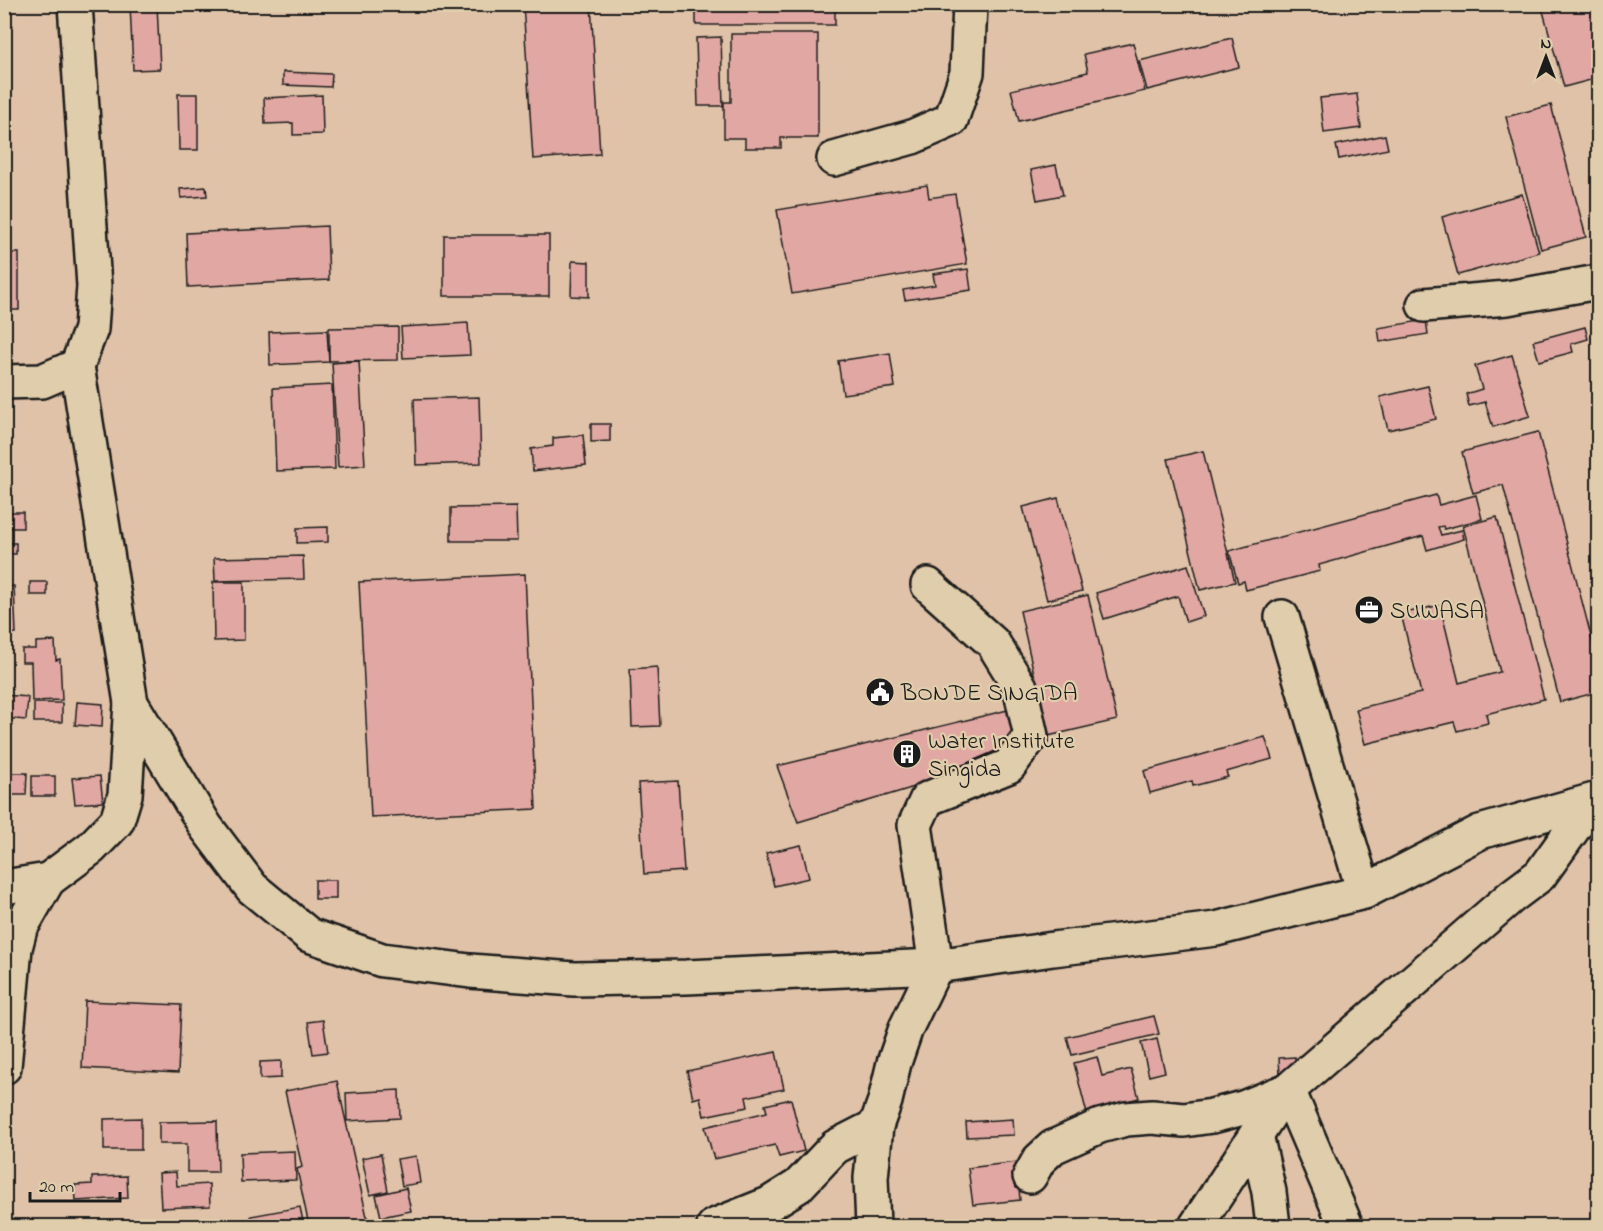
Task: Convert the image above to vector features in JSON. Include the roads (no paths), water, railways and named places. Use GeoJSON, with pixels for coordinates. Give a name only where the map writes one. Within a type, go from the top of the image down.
{"type":"FeatureCollection","features":[{"type":"Feature","properties":{"kind":"street"},"geometry":{"type":"LineString","coordinates":[[4,1067],[15,948],[20,929],[48,880],[91,848],[117,820],[125,795],[131,703],[77,366],[91,329],[94,286],[75,4]]}},
{"type":"Feature","properties":{"kind":"street"},"geometry":{"type":"LineString","coordinates":[[834,159],[912,137],[951,120],[967,73],[970,4]]}},
{"type":"Feature","properties":{"kind":"street"},"geometry":{"type":"LineString","coordinates":[[1424,304],[1507,298],[1599,282]]}},
{"type":"Feature","properties":{"kind":"street"},"geometry":{"type":"LineString","coordinates":[[4,382],[42,381],[77,366]]}},
{"type":"Feature","properties":{"kind":"street"},"geometry":{"type":"LineString","coordinates":[[873,1227],[871,1178],[876,1126],[906,1028],[936,966],[915,825],[927,799],[1009,766],[1031,736],[1020,687],[993,644],[928,585]]}},
{"type":"Feature","properties":{"kind":"street"},"geometry":{"type":"LineString","coordinates":[[1282,617],[1364,892]]}},
{"type":"Feature","properties":{"kind":"street"},"geometry":{"type":"LineString","coordinates":[[131,703],[206,826],[252,888],[309,935],[382,960],[470,971],[574,979],[686,977],[936,966],[1216,929],[1364,892],[1480,832],[1596,800]]}},
{"type":"Feature","properties":{"kind":"street"},"geometry":{"type":"LineString","coordinates":[[1196,1227],[1288,1090],[1512,896],[1540,875],[1596,800]]}},
{"type":"Feature","properties":{"kind":"street"},"geometry":{"type":"LineString","coordinates":[[4,887],[48,880]]}},
{"type":"Feature","properties":{"kind":"street"},"geometry":{"type":"LineString","coordinates":[[1030,1176],[1039,1160],[1053,1147],[1100,1126],[1125,1119],[1152,1117],[1184,1120],[1212,1116],[1243,1108],[1288,1090]]}},
{"type":"Feature","properties":{"kind":"street"},"geometry":{"type":"LineString","coordinates":[[1288,1090],[1346,1227]]}},
{"type":"Feature","properties":{"kind":"street"},"geometry":{"type":"LineString","coordinates":[[714,1227],[769,1204],[798,1186],[835,1147],[876,1126]]}},
{"type":"Feature","properties":{"kind":"street"},"geometry":{"type":"LineString","coordinates":[[1256,1135],[1269,1192],[1273,1227]]}},
{"type":"Feature","properties":{"kind":"place","name":"SUWASA"},"geometry":{"type":"Point","coordinates":[1369,610]}},
{"type":"Feature","properties":{"kind":"place","name":"BONDE SINGIDA"},"geometry":{"type":"Point","coordinates":[880,692]}},
{"type":"Feature","properties":{"kind":"place","name":"Water Institute Singida"},"geometry":{"type":"Point","coordinates":[907,754]}}]}
